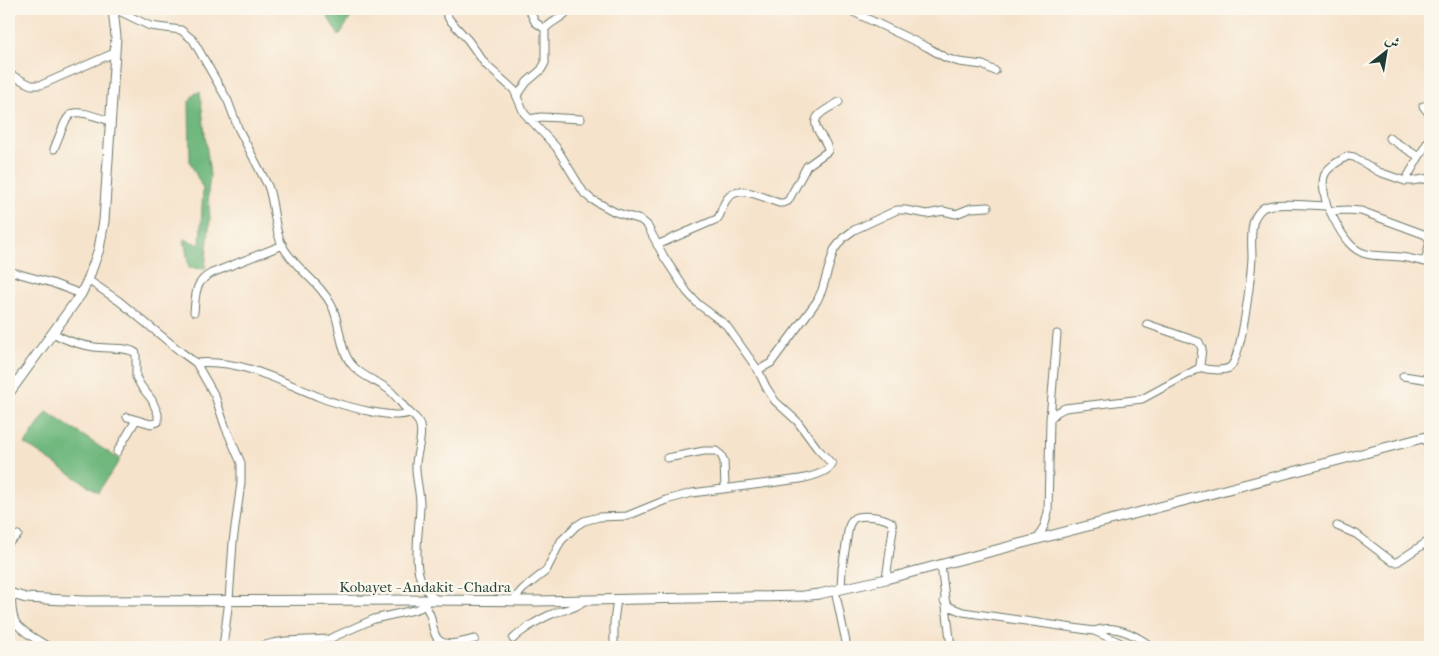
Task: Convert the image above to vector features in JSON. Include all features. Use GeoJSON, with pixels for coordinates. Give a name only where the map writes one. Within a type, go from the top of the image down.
{"type":"FeatureCollection","features":[{"type":"Feature","properties":{"kind":"main road"},"geometry":{"type":"LineString","coordinates":[[9,393],[81,294],[99,249],[104,221],[116,37],[114,9]]}},
{"type":"Feature","properties":{"kind":"main road","name":"Kobayet - Andakit - Chadra"},"geometry":{"type":"LineString","coordinates":[[10,594],[26,598],[63,601],[512,601],[803,596],[838,590],[941,565],[1426,437]]}},
{"type":"Feature","properties":{"kind":"street"},"geometry":{"type":"LineString","coordinates":[[114,9],[150,26],[181,30],[193,40],[228,101],[238,128],[268,186],[282,246],[325,294],[334,311],[346,355],[350,362],[363,374],[392,392],[421,426],[416,461],[416,478],[420,501],[416,557],[430,601],[429,611],[434,633],[439,640],[451,644],[475,639]]}},
{"type":"Feature","properties":{"kind":"street"},"geometry":{"type":"LineString","coordinates":[[444,9],[449,19],[468,40],[486,65],[517,96],[520,107],[556,148],[584,193],[615,212],[644,222],[692,298],[723,322],[758,370],[775,401],[797,421],[817,448],[832,462],[830,468],[800,479],[692,493],[666,500],[627,516],[599,517],[584,522],[576,526],[562,541],[546,571],[512,601]]}},
{"type":"Feature","properties":{"kind":"street"},"geometry":{"type":"LineString","coordinates":[[529,9],[535,22],[546,29]]}},
{"type":"Feature","properties":{"kind":"street"},"geometry":{"type":"LineString","coordinates":[[517,96],[545,63],[546,29],[569,9]]}},
{"type":"Feature","properties":{"kind":"street"},"geometry":{"type":"LineString","coordinates":[[847,9],[946,58],[959,62],[983,65],[994,71]]}},
{"type":"Feature","properties":{"kind":"street"},"geometry":{"type":"LineString","coordinates":[[9,74],[31,84],[41,85],[114,53]]}},
{"type":"Feature","properties":{"kind":"street"},"geometry":{"type":"LineString","coordinates":[[657,244],[717,220],[722,214],[725,202],[735,192],[745,192],[779,203],[788,201],[806,166],[828,151],[827,144],[816,130],[814,122],[819,116],[839,102]]}},
{"type":"Feature","properties":{"kind":"street"},"geometry":{"type":"LineString","coordinates":[[1423,106],[1430,114]]}},
{"type":"Feature","properties":{"kind":"street"},"geometry":{"type":"LineString","coordinates":[[54,149],[65,120],[74,112],[84,113],[110,122]]}},
{"type":"Feature","properties":{"kind":"street"},"geometry":{"type":"LineString","coordinates":[[529,119],[540,117],[581,119]]}},
{"type":"Feature","properties":{"kind":"street"},"geometry":{"type":"LineString","coordinates":[[1389,138],[1419,157]]}},
{"type":"Feature","properties":{"kind":"street"},"geometry":{"type":"LineString","coordinates":[[1405,180],[1430,138]]}},
{"type":"Feature","properties":{"kind":"street"},"geometry":{"type":"LineString","coordinates":[[1050,419],[1057,412],[1065,408],[1142,399],[1201,367],[1204,369],[1225,369],[1230,367],[1234,362],[1242,333],[1252,258],[1252,229],[1254,220],[1259,212],[1268,205],[1328,208],[1360,212],[1426,235],[1430,241],[1428,263],[1398,257],[1375,256],[1353,247],[1345,238],[1328,208],[1322,189],[1325,174],[1332,165],[1348,156],[1352,156],[1378,172],[1405,180],[1412,181],[1430,178]]}},
{"type":"Feature","properties":{"kind":"street"},"geometry":{"type":"LineString","coordinates":[[758,370],[770,363],[817,301],[834,250],[838,243],[848,234],[897,210],[927,214],[943,211],[956,214],[971,208],[988,207]]}},
{"type":"Feature","properties":{"kind":"street"},"geometry":{"type":"LineString","coordinates":[[194,312],[197,286],[202,278],[282,246]]}},
{"type":"Feature","properties":{"kind":"street"},"geometry":{"type":"LineString","coordinates":[[9,271],[52,283],[81,294]]}},
{"type":"Feature","properties":{"kind":"street"},"geometry":{"type":"LineString","coordinates":[[88,280],[119,301],[196,363],[215,396],[225,426],[241,463],[241,484],[233,542],[229,600],[223,647]]}},
{"type":"Feature","properties":{"kind":"street"},"geometry":{"type":"LineString","coordinates":[[1147,324],[1199,342],[1202,348],[1201,367]]}},
{"type":"Feature","properties":{"kind":"street"},"geometry":{"type":"LineString","coordinates":[[53,333],[93,347],[130,350],[136,353],[136,377],[150,397],[159,419],[154,424],[126,418]]}},
{"type":"Feature","properties":{"kind":"street"},"geometry":{"type":"LineString","coordinates":[[1038,539],[1048,512],[1050,419],[1057,334]]}},
{"type":"Feature","properties":{"kind":"street"},"geometry":{"type":"LineString","coordinates":[[196,363],[218,362],[248,368],[281,380],[318,397],[348,407],[391,415],[402,416],[410,414]]}},
{"type":"Feature","properties":{"kind":"street"},"geometry":{"type":"LineString","coordinates":[[1403,376],[1430,380]]}},
{"type":"Feature","properties":{"kind":"street"},"geometry":{"type":"LineString","coordinates":[[117,452],[136,420]]}},
{"type":"Feature","properties":{"kind":"street"},"geometry":{"type":"LineString","coordinates":[[1426,437],[1430,445]]}},
{"type":"Feature","properties":{"kind":"street"},"geometry":{"type":"LineString","coordinates":[[667,458],[704,450],[716,451],[724,461],[725,488]]}},
{"type":"Feature","properties":{"kind":"street"},"geometry":{"type":"LineString","coordinates":[[847,647],[838,590],[849,526],[852,520],[857,517],[884,519],[892,523],[893,529],[886,579]]}},
{"type":"Feature","properties":{"kind":"street"},"geometry":{"type":"LineString","coordinates":[[1337,526],[1356,534],[1393,562],[1396,562],[1430,540]]}},
{"type":"Feature","properties":{"kind":"street"},"geometry":{"type":"LineString","coordinates":[[9,542],[18,535]]}},
{"type":"Feature","properties":{"kind":"street"},"geometry":{"type":"LineString","coordinates":[[941,565],[950,647]]}},
{"type":"Feature","properties":{"kind":"street"},"geometry":{"type":"LineString","coordinates":[[10,594],[16,622],[21,628],[48,647]]}},
{"type":"Feature","properties":{"kind":"street"},"geometry":{"type":"LineString","coordinates":[[614,647],[614,622],[618,599]]}},
{"type":"Feature","properties":{"kind":"street"},"geometry":{"type":"LineString","coordinates":[[513,639],[524,629],[553,614],[578,606],[584,600]]}},
{"type":"Feature","properties":{"kind":"street"},"geometry":{"type":"LineString","coordinates":[[256,647],[286,641],[329,638],[374,619],[414,610],[430,601]]}},
{"type":"Feature","properties":{"kind":"street"},"geometry":{"type":"LineString","coordinates":[[944,601],[950,607],[963,612],[1094,631],[1126,647]]}},
{"type":"Feature","properties":{"kind":"street"},"geometry":{"type":"LineString","coordinates":[[1094,631],[1107,628],[1119,630],[1152,647]]}},
{"type":"Feature","properties":{"kind":"green space"},"geometry":{"type":"Polygon","coordinates":[[[323,9],[356,9],[339,36],[323,9]]]}},
{"type":"Feature","properties":{"kind":"green space"},"geometry":{"type":"Polygon","coordinates":[[[200,92],[210,176],[208,193],[210,219],[205,269],[189,268],[184,239],[200,245],[203,189],[190,162],[189,102],[194,94],[200,92]]]}},
{"type":"Feature","properties":{"kind":"green space"},"geometry":{"type":"Polygon","coordinates":[[[47,412],[120,460],[98,492],[25,444],[47,412]]]}}]}
